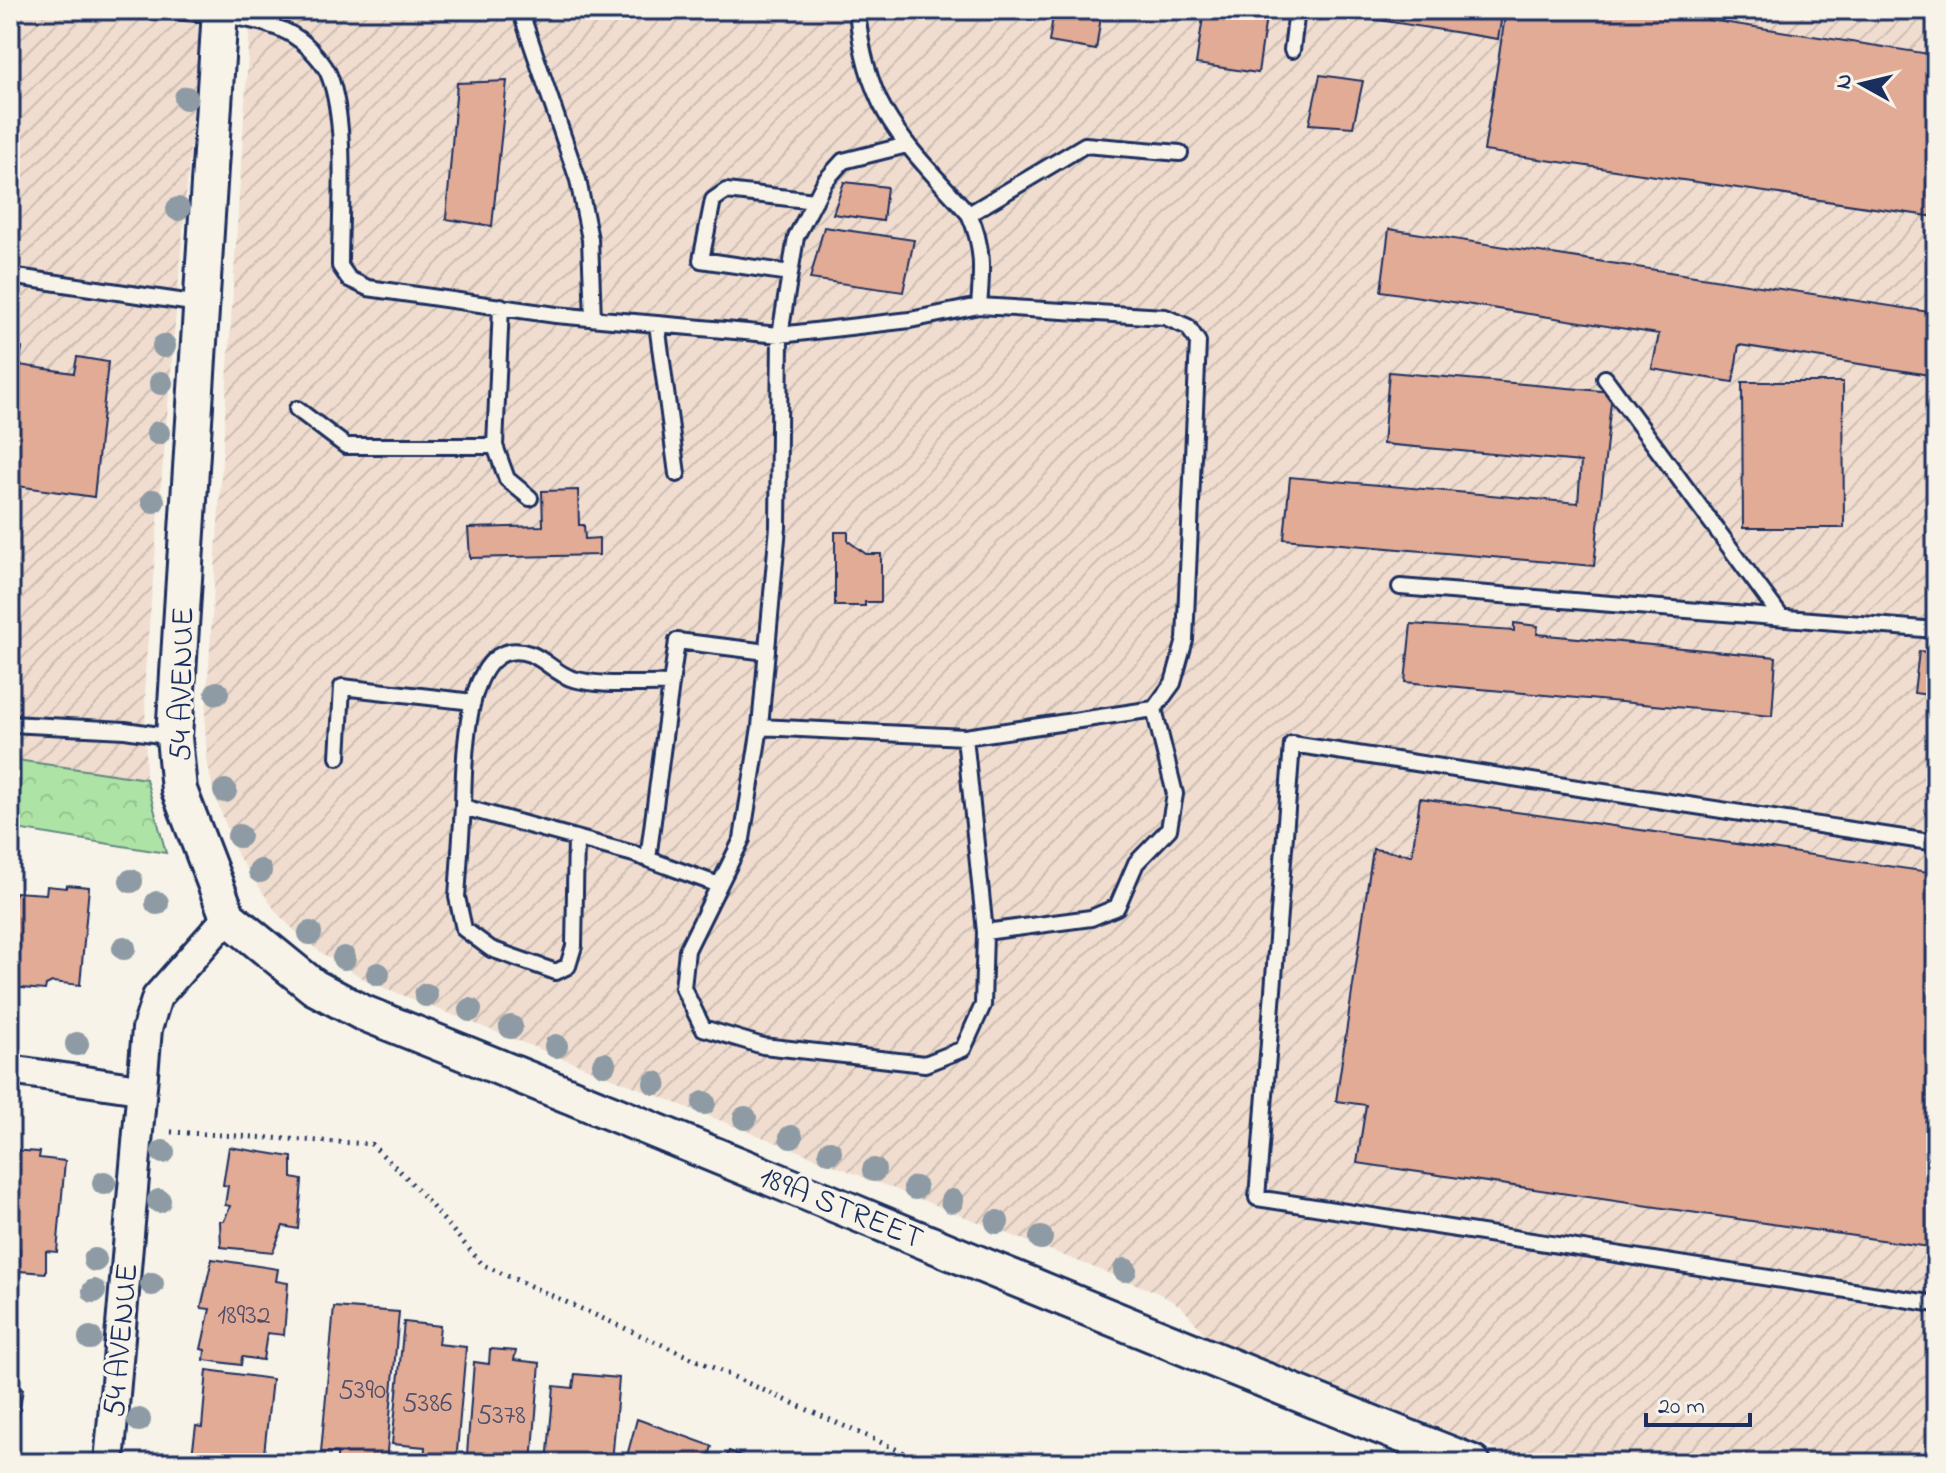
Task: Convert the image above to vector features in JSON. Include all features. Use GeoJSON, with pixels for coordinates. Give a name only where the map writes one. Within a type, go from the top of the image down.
{"type":"FeatureCollection","features":[{"type":"Feature","properties":{"kind":"street","name":"54 AVENUE"},"geometry":{"type":"LineString","coordinates":[[109,1463],[139,1089],[147,1029],[157,997],[228,917],[179,790],[174,737],[199,304],[220,12]]}},
{"type":"Feature","properties":{"kind":"street","name":"189A STREET"},"geometry":{"type":"LineString","coordinates":[[228,917],[314,987],[361,1012],[971,1258],[1186,1350],[1473,1463]]}},
{"type":"Feature","properties":{"kind":"street"},"geometry":{"type":"LineString","coordinates":[[10,1070],[139,1089]]}},
{"type":"Feature","properties":{"kind":"lane"},"geometry":{"type":"LineString","coordinates":[[153,10],[220,12],[299,39],[329,72],[339,110],[340,266],[349,279],[368,288],[593,318],[780,335],[910,320],[979,306],[1165,317],[1188,327],[1198,342],[1185,640],[1173,683],[1154,709],[965,737],[760,727]]}},
{"type":"Feature","properties":{"kind":"lane"},"geometry":{"type":"LineString","coordinates":[[520,10],[578,180],[590,239],[593,318]]}},
{"type":"Feature","properties":{"kind":"lane"},"geometry":{"type":"LineString","coordinates":[[854,10],[867,75],[890,125],[969,214],[983,256],[979,306]]}},
{"type":"Feature","properties":{"kind":"lane"},"geometry":{"type":"LineString","coordinates":[[1292,50],[1297,10]]}},
{"type":"Feature","properties":{"kind":"lane"},"geometry":{"type":"LineString","coordinates":[[907,145],[843,161],[825,181],[796,237],[780,335],[778,527],[760,727],[742,839],[687,950],[683,988],[703,1028],[763,1046],[925,1064],[963,1049],[983,1005],[985,932],[965,737]]}},
{"type":"Feature","properties":{"kind":"lane"},"geometry":{"type":"LineString","coordinates":[[969,214],[1085,145],[1180,153]]}},
{"type":"Feature","properties":{"kind":"lane"},"geometry":{"type":"LineString","coordinates":[[790,273],[701,260],[713,200],[726,191],[815,201]]}},
{"type":"Feature","properties":{"kind":"lane"},"geometry":{"type":"LineString","coordinates":[[10,276],[199,304]]}},
{"type":"Feature","properties":{"kind":"lane"},"geometry":{"type":"LineString","coordinates":[[501,306],[495,446],[507,479],[530,498]]}},
{"type":"Feature","properties":{"kind":"lane"},"geometry":{"type":"LineString","coordinates":[[657,324],[677,474]]}},
{"type":"Feature","properties":{"kind":"lane"},"geometry":{"type":"LineString","coordinates":[[1605,378],[1781,617]]}},
{"type":"Feature","properties":{"kind":"lane"},"geometry":{"type":"LineString","coordinates":[[297,409],[346,446],[495,446]]}},
{"type":"Feature","properties":{"kind":"lane"},"geometry":{"type":"LineString","coordinates":[[1400,587],[1936,630]]}},
{"type":"Feature","properties":{"kind":"lane"},"geometry":{"type":"LineString","coordinates":[[648,859],[677,641],[767,652]]}},
{"type":"Feature","properties":{"kind":"lane"},"geometry":{"type":"LineString","coordinates":[[576,838],[574,946],[568,966],[556,972],[491,949],[464,929],[457,897],[473,702],[479,677],[489,663],[511,653],[530,654],[574,679],[671,684]]}},
{"type":"Feature","properties":{"kind":"lane"},"geometry":{"type":"LineString","coordinates":[[338,757],[342,687],[473,702]]}},
{"type":"Feature","properties":{"kind":"lane"},"geometry":{"type":"LineString","coordinates":[[985,932],[1091,918],[1117,907],[1136,863],[1169,829],[1175,794],[1154,709]]}},
{"type":"Feature","properties":{"kind":"lane"},"geometry":{"type":"LineString","coordinates":[[10,724],[125,730],[174,737]]}},
{"type":"Feature","properties":{"kind":"lane"},"geometry":{"type":"LineString","coordinates":[[1936,843],[1292,744],[1257,1198],[1936,1304]]}},
{"type":"Feature","properties":{"kind":"lane"},"geometry":{"type":"LineString","coordinates":[[463,807],[648,859],[719,885]]}},
{"type":"Feature","properties":{"kind":"path"},"geometry":{"type":"LineString","coordinates":[[171,1132],[371,1144],[407,1178],[483,1265],[927,1463]]}},
{"type":"Feature","properties":{"kind":"shaded area"},"geometry":{"type":"Polygon","coordinates":[[[10,10],[202,10],[145,672],[146,779],[10,759],[10,10]]]}},
{"type":"Feature","properties":{"kind":"shaded area"},"geometry":{"type":"Polygon","coordinates":[[[251,10],[1936,10],[1936,1463],[1530,1463],[1212,1338],[1181,1306],[1156,1292],[369,982],[320,952],[297,933],[277,913],[238,856],[214,794],[207,760],[205,726],[251,10]]]}},
{"type":"Feature","properties":{"kind":"green space"},"geometry":{"type":"Polygon","coordinates":[[[10,759],[146,779],[166,853],[10,828],[10,759]]]}},
{"type":"Feature","properties":{"kind":"building"},"geometry":{"type":"Polygon","coordinates":[[[1054,10],[1102,10],[1096,50],[1049,42],[1054,10]]]}},
{"type":"Feature","properties":{"kind":"building"},"geometry":{"type":"Polygon","coordinates":[[[1204,10],[1267,10],[1258,73],[1196,64],[1204,10]]]}},
{"type":"Feature","properties":{"kind":"building"},"geometry":{"type":"Polygon","coordinates":[[[1361,10],[1503,10],[1498,39],[1360,17],[1361,10]]]}},
{"type":"Feature","properties":{"kind":"building"},"geometry":{"type":"Polygon","coordinates":[[[1506,10],[1710,10],[1709,20],[1936,55],[1936,217],[1484,151],[1506,10]]]}},
{"type":"Feature","properties":{"kind":"building"},"geometry":{"type":"Polygon","coordinates":[[[1320,75],[1363,81],[1353,127],[1309,124],[1320,75]]]}},
{"type":"Feature","properties":{"kind":"building"},"geometry":{"type":"Polygon","coordinates":[[[507,81],[492,226],[446,219],[457,83],[507,81]]]}},
{"type":"Feature","properties":{"kind":"building"},"geometry":{"type":"Polygon","coordinates":[[[844,182],[887,187],[883,221],[833,214],[844,182]]]}},
{"type":"Feature","properties":{"kind":"building"},"geometry":{"type":"Polygon","coordinates":[[[824,227],[914,240],[903,292],[810,279],[824,227]]]}},
{"type":"Feature","properties":{"kind":"building"},"geometry":{"type":"Polygon","coordinates":[[[1389,229],[1936,313],[1936,376],[1739,345],[1733,382],[1652,369],[1659,334],[1381,291],[1389,229]]]}},
{"type":"Feature","properties":{"kind":"building"},"geometry":{"type":"Polygon","coordinates":[[[10,346],[22,348],[19,365],[74,373],[77,357],[108,362],[94,497],[10,485],[10,346]]]}},
{"type":"Feature","properties":{"kind":"building"},"geometry":{"type":"Polygon","coordinates":[[[1389,372],[1612,392],[1594,566],[1284,539],[1290,477],[1578,503],[1581,462],[1383,444],[1389,372]]]}},
{"type":"Feature","properties":{"kind":"building"},"geometry":{"type":"Polygon","coordinates":[[[1742,382],[1843,382],[1844,528],[1743,528],[1742,382]]]}},
{"type":"Feature","properties":{"kind":"building"},"geometry":{"type":"Polygon","coordinates":[[[578,490],[579,525],[584,525],[585,539],[599,538],[599,555],[470,558],[468,528],[543,526],[542,491],[578,490]]]}},
{"type":"Feature","properties":{"kind":"building"},"geometry":{"type":"Polygon","coordinates":[[[835,532],[848,532],[848,541],[866,554],[881,554],[881,602],[865,602],[865,606],[835,606],[835,532]]]}},
{"type":"Feature","properties":{"kind":"building"},"geometry":{"type":"Polygon","coordinates":[[[1514,623],[1538,626],[1537,634],[1776,657],[1772,716],[1405,682],[1411,624],[1514,631],[1514,623]]]}},
{"type":"Feature","properties":{"kind":"building"},"geometry":{"type":"Polygon","coordinates":[[[1919,651],[1936,653],[1936,696],[1914,693],[1919,651]]]}},
{"type":"Feature","properties":{"kind":"building"},"geometry":{"type":"Polygon","coordinates":[[[1420,798],[1936,873],[1936,1248],[1357,1163],[1366,1105],[1336,1101],[1373,849],[1412,855],[1420,798]]]}},
{"type":"Feature","properties":{"kind":"building"},"geometry":{"type":"Polygon","coordinates":[[[67,885],[89,887],[80,985],[52,982],[46,985],[45,990],[10,987],[15,892],[46,894],[47,886],[66,888],[67,885]]]}},
{"type":"Feature","properties":{"kind":"building"},"geometry":{"type":"Polygon","coordinates":[[[229,1147],[292,1157],[292,1178],[302,1180],[298,1229],[283,1226],[273,1252],[221,1247],[220,1221],[224,1221],[230,1206],[225,1205],[228,1186],[223,1185],[229,1147]]]}},
{"type":"Feature","properties":{"kind":"building"},"geometry":{"type":"Polygon","coordinates":[[[10,1150],[40,1152],[39,1158],[65,1161],[57,1252],[46,1251],[46,1273],[19,1271],[20,1249],[10,1248],[10,1150]]]}},
{"type":"Feature","properties":{"kind":"building"},"geometry":{"type":"Polygon","coordinates":[[[212,1259],[278,1269],[276,1281],[288,1283],[284,1335],[267,1333],[263,1360],[242,1357],[241,1365],[204,1360],[205,1350],[201,1349],[210,1309],[201,1308],[212,1259]]]}},
{"type":"Feature","properties":{"kind":"building"},"geometry":{"type":"Polygon","coordinates":[[[334,1307],[399,1312],[386,1463],[337,1462],[337,1453],[321,1452],[334,1307]]]}},
{"type":"Feature","properties":{"kind":"building"},"geometry":{"type":"Polygon","coordinates":[[[10,1312],[16,1313],[10,1358],[10,1312]]]}},
{"type":"Feature","properties":{"kind":"building"},"geometry":{"type":"Polygon","coordinates":[[[404,1322],[440,1326],[438,1344],[466,1347],[456,1463],[424,1463],[425,1447],[392,1444],[404,1322]]]}},
{"type":"Feature","properties":{"kind":"building"},"geometry":{"type":"Polygon","coordinates":[[[490,1349],[516,1351],[514,1360],[540,1363],[532,1463],[498,1463],[495,1456],[467,1454],[474,1362],[489,1364],[490,1349]]]}},
{"type":"Feature","properties":{"kind":"building"},"geometry":{"type":"Polygon","coordinates":[[[207,1370],[272,1379],[263,1463],[191,1462],[196,1426],[202,1427],[207,1370]]]}},
{"type":"Feature","properties":{"kind":"building"},"geometry":{"type":"Polygon","coordinates":[[[575,1374],[619,1378],[612,1463],[547,1463],[554,1386],[573,1388],[575,1374]]]}},
{"type":"Feature","properties":{"kind":"building"},"geometry":{"type":"Polygon","coordinates":[[[10,1387],[23,1389],[17,1427],[10,1426],[10,1387]]]}},
{"type":"Feature","properties":{"kind":"building"},"geometry":{"type":"Polygon","coordinates":[[[637,1419],[712,1446],[707,1463],[625,1463],[637,1419]]]}},
{"type":"Feature","properties":{"kind":"building"},"geometry":{"type":"Polygon","coordinates":[[[729,1451],[758,1463],[724,1463],[729,1451]]]}}]}
